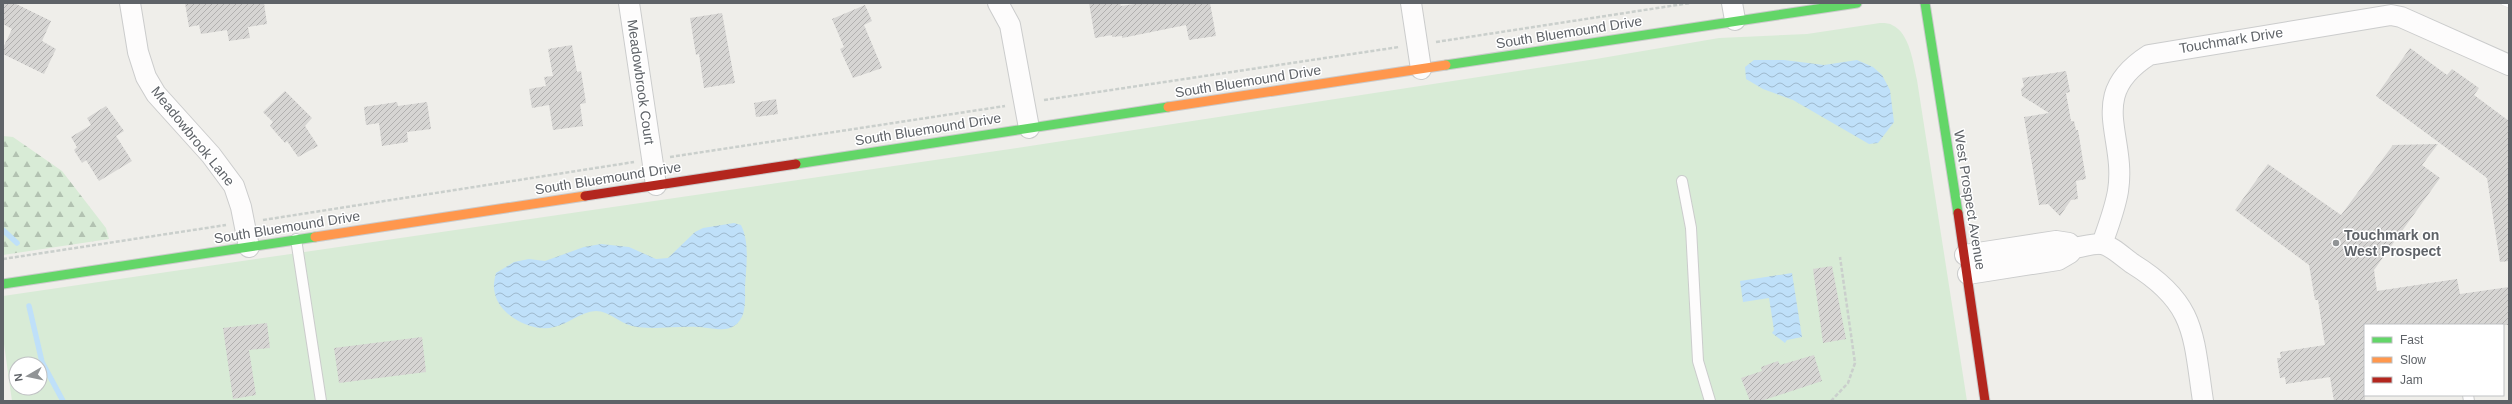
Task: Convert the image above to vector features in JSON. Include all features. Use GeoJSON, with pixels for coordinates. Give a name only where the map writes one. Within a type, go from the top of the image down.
{"type":"FeatureCollection","features":[{"type":"Feature","properties":{"kind":"main road","name":"South Bluemound Drive"},"geometry":{"type":"LineString","coordinates":[[3,284],[1421,69],[1733,12],[1857,3]]}},
{"type":"Feature","properties":{"kind":"main road","name":"West Prospect Avenue"},"geometry":{"type":"LineString","coordinates":[[1925,3],[1966,265],[1985,401]]}},
{"type":"Feature","properties":{"kind":"street","name":"Meadowbrook Lane"},"geometry":{"type":"LineString","coordinates":[[130,3],[138,52],[146,77],[156,94],[211,155],[234,186],[249,247]]}},
{"type":"Feature","properties":{"kind":"street","name":"Meadowbrook Court"},"geometry":{"type":"LineString","coordinates":[[629,3],[656,185]]}},
{"type":"Feature","properties":{"kind":"street"},"geometry":{"type":"LineString","coordinates":[[998,3],[1010,25],[1029,128]]}},
{"type":"Feature","properties":{"kind":"street"},"geometry":{"type":"LineString","coordinates":[[1411,3],[1421,69]]}},
{"type":"Feature","properties":{"kind":"street","name":"Touchmark Drive"},"geometry":{"type":"LineString","coordinates":[[2102,244],[2118,191],[2119,170],[2112,110],[2115,93],[2123,77],[2133,65],[2149,55],[2391,15],[2401,17],[2509,65]]}},
{"type":"Feature","properties":{"kind":"street"},"geometry":{"type":"LineString","coordinates":[[1966,265],[2056,241],[2069,243],[2074,248],[2102,244],[2162,284],[2184,311],[2193,337],[2203,401]]}},
{"type":"Feature","properties":{"kind":"lane"},"geometry":{"type":"LineString","coordinates":[[1682,181],[1691,228],[1698,361],[1710,401]]}},
{"type":"Feature","properties":{"kind":"lane"},"geometry":{"type":"LineString","coordinates":[[296,240],[321,401]]}},
{"type":"Feature","properties":{"kind":"path"},"geometry":{"type":"LineString","coordinates":[[3,259],[652,159],[1690,3]]}},
{"type":"Feature","properties":{"kind":"path"},"geometry":{"type":"LineString","coordinates":[[1831,401],[1848,383],[1855,363],[1840,257]]}},
{"type":"Feature","properties":{"kind":"green space"},"geometry":{"type":"Polygon","coordinates":[[[1880,23],[1891,24],[1903,35],[1910,49],[1917,80],[1967,401],[12,401],[11,396],[48,396],[48,356],[8,356],[8,373],[3,337],[3,296],[1017,148],[1596,59],[1719,38],[1807,34],[1880,23]]]}},
{"type":"Feature","properties":{"kind":"green space"},"geometry":{"type":"Polygon","coordinates":[[[3,136],[13,137],[62,171],[106,228],[109,239],[3,255],[3,136]]]}},
{"type":"Feature","properties":{"kind":"water"},"geometry":{"type":"Polygon","coordinates":[[[1754,60],[1784,60],[1824,65],[1857,60],[1873,67],[1882,75],[1890,90],[1894,122],[1878,143],[1869,144],[1793,100],[1763,89],[1746,79],[1745,67],[1754,60]]]}},
{"type":"Feature","properties":{"kind":"water"},"geometry":{"type":"Polygon","coordinates":[[[734,223],[741,225],[746,239],[747,255],[745,303],[743,314],[738,323],[728,329],[632,326],[605,313],[596,311],[579,316],[554,327],[537,327],[527,325],[510,316],[498,302],[495,294],[494,284],[496,273],[514,262],[529,259],[545,261],[584,247],[601,244],[629,247],[656,259],[668,258],[695,232],[703,228],[734,223]]]}},
{"type":"Feature","properties":{"kind":"water"},"geometry":{"type":"Polygon","coordinates":[[[1792,273],[1802,337],[1787,340],[1785,343],[1772,333],[1774,330],[1769,298],[1743,302],[1740,281],[1792,273]]]}},
{"type":"Feature","properties":{"kind":"building"},"geometry":{"type":"Polygon","coordinates":[[[3,3],[14,3],[51,21],[42,41],[56,49],[44,74],[3,54],[3,48],[12,29],[3,24],[3,3]]]}},
{"type":"Feature","properties":{"kind":"building"},"geometry":{"type":"Polygon","coordinates":[[[185,3],[264,3],[267,24],[248,27],[250,38],[229,41],[227,30],[201,34],[199,25],[189,27],[185,3]]]}},
{"type":"Feature","properties":{"kind":"building"},"geometry":{"type":"Polygon","coordinates":[[[1089,3],[1120,3],[1121,6],[1141,3],[1210,3],[1216,36],[1189,40],[1186,25],[1122,38],[1122,36],[1112,37],[1112,35],[1095,38],[1089,3]]]}},
{"type":"Feature","properties":{"kind":"building"},"geometry":{"type":"Polygon","coordinates":[[[865,5],[872,21],[864,25],[882,68],[853,78],[840,49],[844,47],[832,19],[865,5]]]}},
{"type":"Feature","properties":{"kind":"building"},"geometry":{"type":"Polygon","coordinates":[[[722,13],[735,83],[704,88],[699,54],[696,55],[690,18],[722,13]]]}},
{"type":"Feature","properties":{"kind":"building"},"geometry":{"type":"Polygon","coordinates":[[[572,45],[577,72],[581,71],[586,103],[580,104],[583,126],[553,130],[549,105],[532,108],[529,89],[546,86],[544,77],[553,76],[548,49],[572,45]]]}},
{"type":"Feature","properties":{"kind":"building"},"geometry":{"type":"Polygon","coordinates":[[[2410,48],[2447,75],[2452,69],[2479,88],[2474,95],[2509,121],[2509,261],[2500,262],[2487,178],[2376,96],[2410,48]]]}},
{"type":"Feature","properties":{"kind":"building"},"geometry":{"type":"Polygon","coordinates":[[[2066,71],[2070,92],[2066,93],[2071,121],[2074,121],[2076,130],[2078,130],[2086,179],[2076,181],[2078,199],[2071,200],[2060,216],[2048,204],[2039,205],[2024,117],[2049,113],[2022,96],[2021,89],[2024,86],[2022,78],[2066,71]]]}},
{"type":"Feature","properties":{"kind":"building"},"geometry":{"type":"Polygon","coordinates":[[[285,91],[312,118],[305,126],[318,146],[298,157],[287,141],[285,143],[270,126],[273,122],[263,112],[285,91]]]}},
{"type":"Feature","properties":{"kind":"building"},"geometry":{"type":"Polygon","coordinates":[[[776,99],[778,114],[756,117],[754,103],[776,99]]]}},
{"type":"Feature","properties":{"kind":"building"},"geometry":{"type":"Polygon","coordinates":[[[397,102],[398,106],[427,102],[431,129],[407,132],[408,142],[382,146],[379,123],[366,125],[364,107],[397,102]]]}},
{"type":"Feature","properties":{"kind":"building"},"geometry":{"type":"Polygon","coordinates":[[[106,106],[124,131],[116,136],[132,161],[99,181],[86,160],[82,163],[74,150],[77,147],[71,137],[91,125],[87,118],[106,106]]]}},
{"type":"Feature","properties":{"kind":"building","name":"Touchmark on West Prospect"},"geometry":{"type":"Polygon","coordinates":[[[2438,144],[2422,165],[2440,178],[2374,270],[2377,291],[2457,279],[2460,294],[2509,287],[2509,325],[2364,324],[2365,401],[2334,401],[2330,377],[2286,384],[2285,377],[2280,378],[2277,358],[2281,358],[2280,352],[2325,345],[2318,300],[2315,300],[2309,265],[2235,210],[2268,164],[2341,215],[2393,145],[2438,144]]]}},
{"type":"Feature","properties":{"kind":"building"},"geometry":{"type":"Polygon","coordinates":[[[1832,266],[1846,339],[1823,343],[1813,269],[1832,266]]]}},
{"type":"Feature","properties":{"kind":"building"},"geometry":{"type":"Polygon","coordinates":[[[267,323],[270,348],[249,350],[256,395],[233,399],[223,328],[267,323]]]}},
{"type":"Feature","properties":{"kind":"building"},"geometry":{"type":"Polygon","coordinates":[[[422,337],[426,372],[339,383],[334,348],[422,337]]]}},
{"type":"Feature","properties":{"kind":"building"},"geometry":{"type":"Polygon","coordinates":[[[1814,355],[1822,381],[1761,401],[1750,401],[1741,378],[1762,371],[1761,367],[1778,361],[1780,365],[1814,355]]]}},
{"type":"Feature","properties":{"kind":"waterway"},"geometry":{"type":"LineString","coordinates":[[3,230],[17,243]]}},
{"type":"Feature","properties":{"kind":"waterway"},"geometry":{"type":"LineString","coordinates":[[29,306],[42,362],[63,401]]}},
{"type":"Feature","properties":{"kind":"railway"},"geometry":{"type":"LineString","coordinates":[[2502,3],[2509,6]]}},
{"type":"Feature","properties":{"kind":"traffic: fast"},"geometry":{"type":"LineString","coordinates":[[1446,65],[1857,3]]}},
{"type":"Feature","properties":{"kind":"traffic: fast"},"geometry":{"type":"LineString","coordinates":[[1925,3],[1958,213]]}},
{"type":"Feature","properties":{"kind":"traffic: fast"},"geometry":{"type":"LineString","coordinates":[[796,164],[1168,107]]}},
{"type":"Feature","properties":{"kind":"traffic: fast"},"geometry":{"type":"LineString","coordinates":[[3,284],[315,237]]}},
{"type":"Feature","properties":{"kind":"traffic: slow"},"geometry":{"type":"LineString","coordinates":[[1168,107],[1446,65]]}},
{"type":"Feature","properties":{"kind":"traffic: slow"},"geometry":{"type":"LineString","coordinates":[[315,237],[585,196]]}},
{"type":"Feature","properties":{"kind":"traffic: jam"},"geometry":{"type":"LineString","coordinates":[[585,196],[796,164]]}},
{"type":"Feature","properties":{"kind":"traffic: jam"},"geometry":{"type":"LineString","coordinates":[[1958,213],[1985,401]]}},
{"type":"Feature","properties":{"kind":"place","name":"Touchmark on West Prospect"},"geometry":{"type":"Point","coordinates":[2336,243]}}]}
